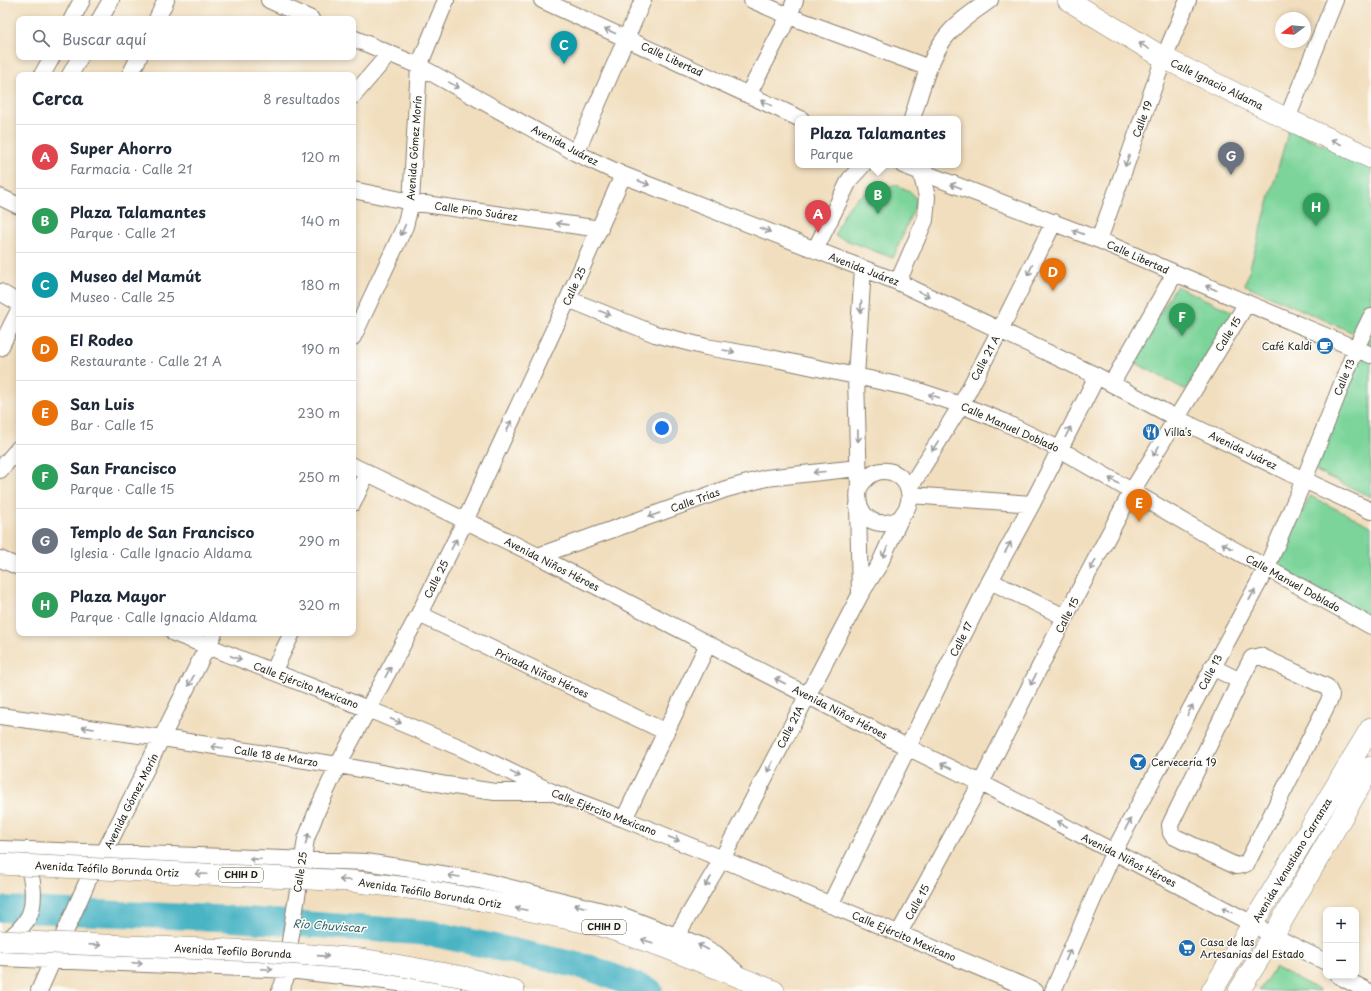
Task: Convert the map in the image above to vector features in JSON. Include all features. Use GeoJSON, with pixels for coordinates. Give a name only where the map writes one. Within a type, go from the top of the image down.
{"type":"FeatureCollection","features":[{"type":"Feature","properties":{"kind":"main road","name":"Calle Ignacio Aldama"},"geometry":{"type":"LineString","coordinates":[[1068,0],[1164,58],[1287,119],[1371,158]]}},
{"type":"Feature","properties":{"kind":"main road","name":"Avenida Venustiano Carranza"},"geometry":{"type":"LineString","coordinates":[[1239,991],[1264,934],[1371,728]]}},
{"type":"Feature","properties":{"kind":"main road","name":"Avenida Venustiano Carranza"},"geometry":{"type":"LineString","coordinates":[[1212,991],[1264,934],[1371,767]]}},
{"type":"Feature","properties":{"kind":"main road","name":"Avenida Teófilo Borunda Ortiz"},"geometry":{"type":"LineString","coordinates":[[4,854],[350,880],[481,900],[602,926],[664,947],[774,991]]}},
{"type":"Feature","properties":{"kind":"main road","name":"Avenida Teofilo Borunda"},"geometry":{"type":"LineString","coordinates":[[0,941],[258,951],[362,959],[458,984],[514,991]]}},
{"type":"Feature","properties":{"kind":"street"},"geometry":{"type":"LineString","coordinates":[[74,16],[82,0]]}},
{"type":"Feature","properties":{"kind":"street"},"geometry":{"type":"LineString","coordinates":[[102,16],[111,0]]}},
{"type":"Feature","properties":{"kind":"street"},"geometry":{"type":"LineString","coordinates":[[158,16],[166,0]]}},
{"type":"Feature","properties":{"kind":"street"},"geometry":{"type":"LineString","coordinates":[[269,0],[304,16]]}},
{"type":"Feature","properties":{"kind":"street","name":"Avenida Gómez Morín"},"geometry":{"type":"LineString","coordinates":[[356,331],[405,226],[410,202],[420,66],[446,0]]}},
{"type":"Feature","properties":{"kind":"street","name":"Calle Libertad"},"geometry":{"type":"LineString","coordinates":[[542,0],[795,116]]}},
{"type":"Feature","properties":{"kind":"street"},"geometry":{"type":"LineString","coordinates":[[576,153],[643,0]]}},
{"type":"Feature","properties":{"kind":"street"},"geometry":{"type":"LineString","coordinates":[[752,0],[789,16],[929,68]]}},
{"type":"Feature","properties":{"kind":"street"},"geometry":{"type":"LineString","coordinates":[[748,95],[789,16],[795,0]]}},
{"type":"Feature","properties":{"kind":"street"},"geometry":{"type":"LineString","coordinates":[[913,116],[929,68],[942,42],[956,26],[990,0]]}},
{"type":"Feature","properties":{"kind":"street","name":"Calle 19"},"geometry":{"type":"LineString","coordinates":[[1099,240],[1164,58],[1188,0]]}},
{"type":"Feature","properties":{"kind":"street"},"geometry":{"type":"LineString","coordinates":[[1287,119],[1335,0]]}},
{"type":"Feature","properties":{"kind":"street","name":"Avenida Juárez"},"geometry":{"type":"LineString","coordinates":[[356,39],[420,66],[576,153],[623,175],[898,282],[1112,383],[1176,418],[1371,511]]}},
{"type":"Feature","properties":{"kind":"street"},"geometry":{"type":"LineString","coordinates":[[356,92],[389,54]]}},
{"type":"Feature","properties":{"kind":"street"},"geometry":{"type":"LineString","coordinates":[[44,72],[50,60]]}},
{"type":"Feature","properties":{"kind":"street"},"geometry":{"type":"LineString","coordinates":[[72,72],[78,60]]}},
{"type":"Feature","properties":{"kind":"street"},"geometry":{"type":"LineString","coordinates":[[132,72],[138,60]]}},
{"type":"Feature","properties":{"kind":"street"},"geometry":{"type":"LineString","coordinates":[[815,250],[850,179],[859,168]]}},
{"type":"Feature","properties":{"kind":"street","name":"Calle Libertad"},"geometry":{"type":"LineString","coordinates":[[911,168],[1099,240],[1371,355]]}},
{"type":"Feature","properties":{"kind":"street"},"geometry":{"type":"LineString","coordinates":[[898,282],[925,220],[927,197],[921,172]]}},
{"type":"Feature","properties":{"kind":"street","name":"Calle 25"},"geometry":{"type":"LineString","coordinates":[[280,991],[289,970],[290,941],[306,839],[338,766],[465,521],[600,229],[623,175]]}},
{"type":"Feature","properties":{"kind":"street","name":"Calle Pino Suárez"},"geometry":{"type":"LineString","coordinates":[[356,191],[410,202],[600,229]]}},
{"type":"Feature","properties":{"kind":"street"},"geometry":{"type":"LineString","coordinates":[[0,197],[16,205]]}},
{"type":"Feature","properties":{"kind":"street","name":"Calle 21 A"},"geometry":{"type":"LineString","coordinates":[[909,492],[961,405],[1054,222]]}},
{"type":"Feature","properties":{"kind":"street"},"geometry":{"type":"LineString","coordinates":[[859,488],[856,376],[863,268]]}},
{"type":"Feature","properties":{"kind":"street"},"geometry":{"type":"LineString","coordinates":[[1112,383],[1175,273]]}},
{"type":"Feature","properties":{"kind":"street"},"geometry":{"type":"LineString","coordinates":[[0,292],[16,301]]}},
{"type":"Feature","properties":{"kind":"street","name":"Calle Manuel Doblado"},"geometry":{"type":"LineString","coordinates":[[568,299],[655,334],[706,347],[907,387],[961,405],[1059,448],[1266,568],[1371,626]]}},
{"type":"Feature","properties":{"kind":"street","name":"Calle 15"},"geometry":{"type":"LineString","coordinates":[[899,934],[982,783],[1065,617],[1132,491],[1247,303]]}},
{"type":"Feature","properties":{"kind":"street"},"geometry":{"type":"LineString","coordinates":[[0,348],[16,316]]}},
{"type":"Feature","properties":{"kind":"street","name":"Calle 13"},"geometry":{"type":"LineString","coordinates":[[1053,991],[1114,851],[1266,568],[1304,480],[1356,348],[1371,316]]}},
{"type":"Feature","properties":{"kind":"street","name":"Calle 17"},"geometry":{"type":"LineString","coordinates":[[830,905],[990,581],[1032,504],[1059,448],[1097,376]]}},
{"type":"Feature","properties":{"kind":"street"},"geometry":{"type":"LineString","coordinates":[[0,470],[16,451]]}},
{"type":"Feature","properties":{"kind":"street","name":"Avenida Niños Héroes"},"geometry":{"type":"LineString","coordinates":[[356,467],[538,556],[907,747],[982,783],[1114,851],[1264,934],[1323,961]]}},
{"type":"Feature","properties":{"kind":"street","name":"Calle Trías"},"geometry":{"type":"LineString","coordinates":[[538,556],[726,489],[766,478],[858,468]]}},
{"type":"Feature","properties":{"kind":"street"},"geometry":{"type":"LineString","coordinates":[[858,505],[864,514],[872,521],[882,524],[893,522],[906,510],[909,503],[909,492],[904,481],[889,471],[870,474],[863,480],[859,488],[857,497],[860,595]]}},
{"type":"Feature","properties":{"kind":"street"},"geometry":{"type":"LineString","coordinates":[[356,497],[368,472]]}},
{"type":"Feature","properties":{"kind":"street"},"geometry":{"type":"LineString","coordinates":[[909,492],[1032,504]]}},
{"type":"Feature","properties":{"kind":"street","name":"Calle 21A"},"geometry":{"type":"LineString","coordinates":[[677,935],[722,859],[860,595],[879,564],[901,516]]}},
{"type":"Feature","properties":{"kind":"street"},"geometry":{"type":"LineString","coordinates":[[0,559],[16,566]]}},
{"type":"Feature","properties":{"kind":"street"},"geometry":{"type":"LineString","coordinates":[[990,581],[1065,617]]}},
{"type":"Feature","properties":{"kind":"street","name":"Privada Niños Héroes"},"geometry":{"type":"LineString","coordinates":[[418,614],[666,732]]}},
{"type":"Feature","properties":{"kind":"street","name":"Calle Ejército Mexicano"},"geometry":{"type":"LineString","coordinates":[[189,636],[210,640],[273,672],[368,709],[461,748],[552,792],[624,819],[722,859],[1035,991]]}},
{"type":"Feature","properties":{"kind":"street"},"geometry":{"type":"LineString","coordinates":[[273,672],[291,636]]}},
{"type":"Feature","properties":{"kind":"street","name":"Avenida Gómez Morín"},"geometry":{"type":"LineString","coordinates":[[39,991],[88,880],[104,853],[210,640]]}},
{"type":"Feature","properties":{"kind":"street"},"geometry":{"type":"LineString","coordinates":[[624,819],[708,644]]}},
{"type":"Feature","properties":{"kind":"street"},"geometry":{"type":"LineString","coordinates":[[1260,656],[1327,687],[1330,699],[1247,863],[1236,866],[1173,836],[1170,825],[1240,681],[1252,658],[1260,656]]}},
{"type":"Feature","properties":{"kind":"street"},"geometry":{"type":"LineString","coordinates":[[1212,667],[1240,681]]}},
{"type":"Feature","properties":{"kind":"street","name":"Calle 18 de Marzo"},"geometry":{"type":"LineString","coordinates":[[0,716],[162,738],[495,792],[552,792]]}},
{"type":"Feature","properties":{"kind":"street"},"geometry":{"type":"LineString","coordinates":[[1228,991],[1264,934],[1371,754]]}},
{"type":"Feature","properties":{"kind":"street"},"geometry":{"type":"LineString","coordinates":[[4,854],[104,853],[366,862],[479,880],[626,917],[677,935],[716,954],[745,979]]}},
{"type":"Feature","properties":{"kind":"street"},"geometry":{"type":"LineString","coordinates":[[0,946],[18,931],[29,915],[34,896],[31,877],[27,866],[4,854]]}},
{"type":"Feature","properties":{"kind":"street"},"geometry":{"type":"LineString","coordinates":[[1264,934],[1323,968]]}},
{"type":"Feature","properties":{"kind":"street"},"geometry":{"type":"LineString","coordinates":[[0,958],[289,970],[385,981],[458,984]]}},
{"type":"Feature","properties":{"kind":"street"},"geometry":{"type":"LineString","coordinates":[[1345,979],[1368,991]]}},
{"type":"Feature","properties":{"kind":"street"},"geometry":{"type":"LineString","coordinates":[[1359,979],[1371,985]]}},
{"type":"Feature","properties":{"kind":"green space"},"geometry":{"type":"Polygon","coordinates":[[[1289,129],[1371,167],[1371,497],[1316,471],[1365,338],[1245,285],[1289,129]]]}},
{"type":"Feature","properties":{"kind":"green space"},"geometry":{"type":"Polygon","coordinates":[[[897,185],[911,192],[917,201],[893,258],[835,236],[850,205],[857,199],[873,190],[897,185]]]}},
{"type":"Feature","properties":{"kind":"green space"},"geometry":{"type":"Polygon","coordinates":[[[1176,286],[1233,312],[1186,390],[1132,361],[1176,286]]]}},
{"type":"Feature","properties":{"kind":"green space"},"geometry":{"type":"Polygon","coordinates":[[[1310,496],[1371,526],[1371,619],[1277,566],[1310,496]]]}},
{"type":"Feature","properties":{"kind":"green space"},"geometry":{"type":"Polygon","coordinates":[[[1275,967],[1321,991],[1259,991],[1275,967]]]}},
{"type":"Feature","properties":{"kind":"waterway","name":"Rio Chuviscar"},"geometry":{"type":"LineString","coordinates":[[0,909],[217,918],[430,933],[590,968],[650,991]]}},
{"type":"Feature","properties":{"kind":"place","name":"Museo del Mamút"},"geometry":{"type":"Point","coordinates":[564,64]}},
{"type":"Feature","properties":{"kind":"place","name":"Templo de San Francisco"},"geometry":{"type":"Point","coordinates":[1231,175]}},
{"type":"Feature","properties":{"kind":"place","name":"Plaza Talamantes"},"geometry":{"type":"Point","coordinates":[878,214]}},
{"type":"Feature","properties":{"kind":"place","name":"Plaza Mayor"},"geometry":{"type":"Point","coordinates":[1316,226]}},
{"type":"Feature","properties":{"kind":"place","name":"Super Ahorro"},"geometry":{"type":"Point","coordinates":[818,233]}},
{"type":"Feature","properties":{"kind":"place","name":"El Rodeo"},"geometry":{"type":"Point","coordinates":[1053,291]}},
{"type":"Feature","properties":{"kind":"place","name":"San Francisco"},"geometry":{"type":"Point","coordinates":[1182,336]}},
{"type":"Feature","properties":{"kind":"place","name":"Café Kaldi"},"geometry":{"type":"Point","coordinates":[1325,346]}},
{"type":"Feature","properties":{"kind":"place","name":"Villa's"},"geometry":{"type":"Point","coordinates":[1151,432]}},
{"type":"Feature","properties":{"kind":"place","name":"San Luis"},"geometry":{"type":"Point","coordinates":[1139,522]}},
{"type":"Feature","properties":{"kind":"place","name":"Cervecería 19"},"geometry":{"type":"Point","coordinates":[1138,762]}},
{"type":"Feature","properties":{"kind":"place","name":"Casa de las Artesanias del Estado"},"geometry":{"type":"Point","coordinates":[1187,948]}}]}
